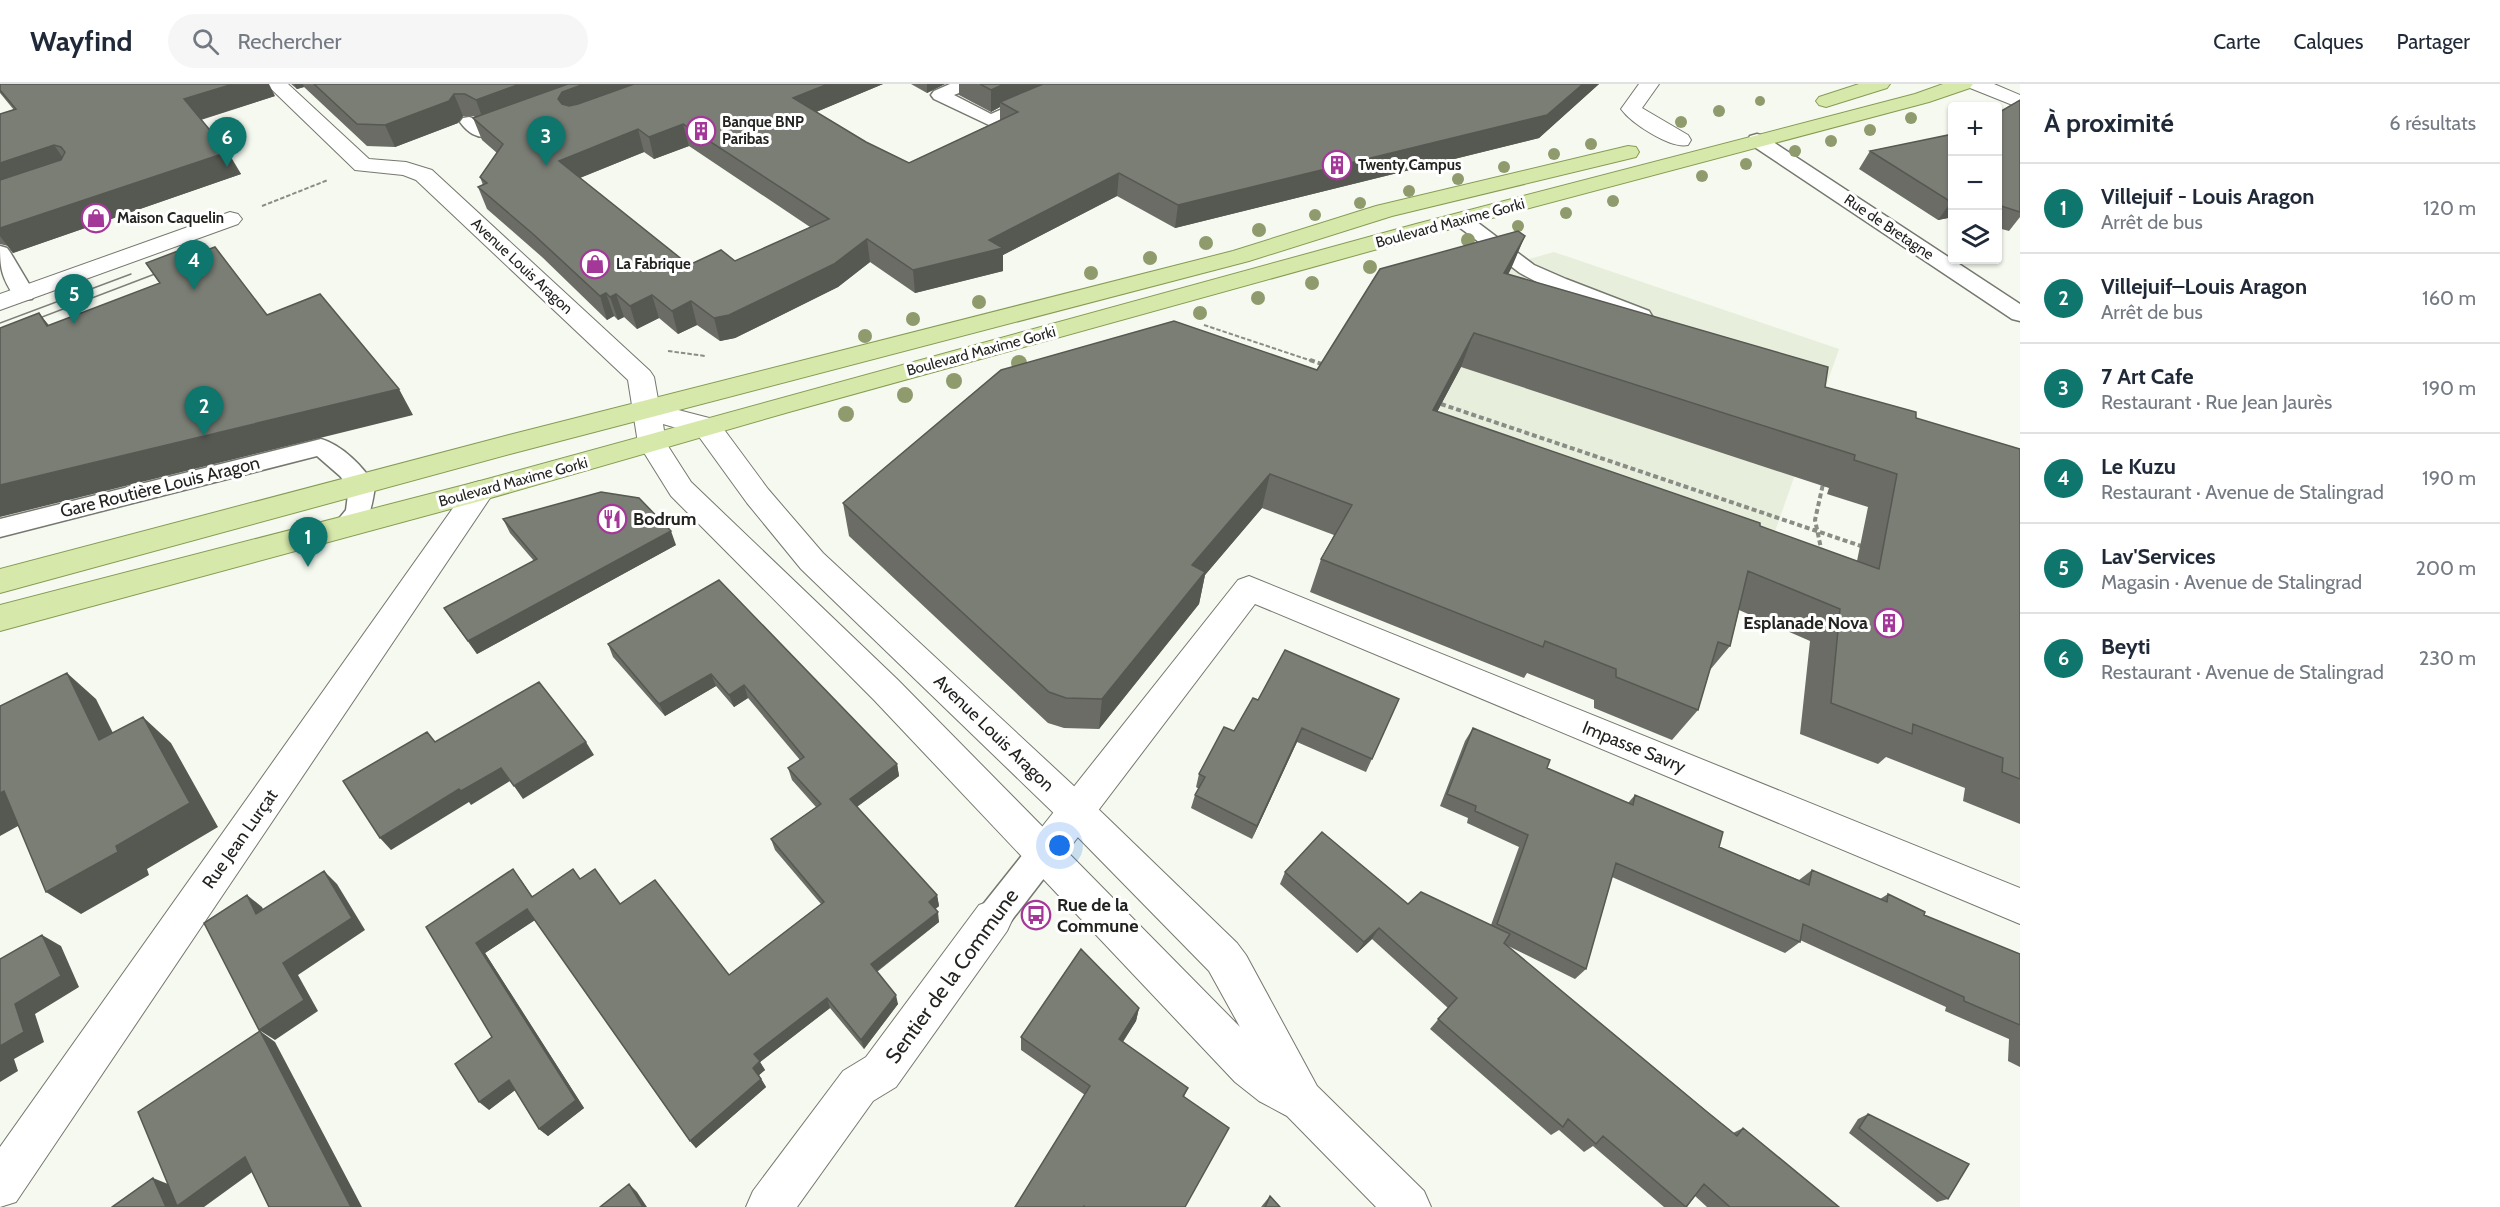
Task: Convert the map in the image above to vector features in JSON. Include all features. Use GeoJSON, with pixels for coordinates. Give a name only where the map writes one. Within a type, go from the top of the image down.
{"type":"FeatureCollection","features":[{"type":"Feature","properties":{"kind":"main road"},"geometry":{"type":"LineString","coordinates":[[276,84],[363,165]]}},
{"type":"Feature","properties":{"kind":"main road"},"geometry":{"type":"LineString","coordinates":[[1648,84],[1631,109],[1680,140]]}},
{"type":"Feature","properties":{"kind":"main road"},"geometry":{"type":"LineString","coordinates":[[1806,106],[1880,84]]}},
{"type":"Feature","properties":{"kind":"main road","name":"Boulevard Maxime Gorki"},"geometry":{"type":"LineString","coordinates":[[707,427],[1462,220],[1755,127],[1922,98],[1963,84]]}},
{"type":"Feature","properties":{"kind":"main road"},"geometry":{"type":"LineString","coordinates":[[1977,84],[2020,102]]}},
{"type":"Feature","properties":{"kind":"main road"},"geometry":{"type":"LineString","coordinates":[[475,127],[502,124]]}},
{"type":"Feature","properties":{"kind":"main road","name":"Boulevard Maxime Gorki"},"geometry":{"type":"LineString","coordinates":[[0,618],[480,491],[649,427],[1241,256],[1300,234],[1400,207],[1703,134]]}},
{"type":"Feature","properties":{"kind":"main road","name":"Avenue Louis Aragon"},"geometry":{"type":"LineString","coordinates":[[363,165],[406,169],[429,180],[641,377],[649,427],[681,489],[886,690],[1250,1067],[1274,1086],[1302,1101],[1408,1207]]}},
{"type":"Feature","properties":{"kind":"main road"},"geometry":{"type":"LineString","coordinates":[[1400,207],[1424,229]]}},
{"type":"Feature","properties":{"kind":"main road"},"geometry":{"type":"LineString","coordinates":[[0,302],[230,219]]}},
{"type":"Feature","properties":{"kind":"main road"},"geometry":{"type":"LineString","coordinates":[[649,427],[707,427]]}},
{"type":"Feature","properties":{"kind":"main road","name":"Boulevard Maxime Gorki"},"geometry":{"type":"LineString","coordinates":[[0,581],[509,445],[649,427]]}},
{"type":"Feature","properties":{"kind":"main road","name":"Avenue Louis Aragon"},"geometry":{"type":"LineString","coordinates":[[707,427],[759,500],[812,561],[1077,812],[1232,969],[1302,1101]]}},
{"type":"Feature","properties":{"kind":"main road","name":"Rue Jean Lurçat"},"geometry":{"type":"LineString","coordinates":[[0,1186],[480,491]]}},
{"type":"Feature","properties":{"kind":"main road","name":"Impasse Savry"},"geometry":{"type":"LineString","coordinates":[[1077,812],[1248,588],[2020,906]]}},
{"type":"Feature","properties":{"kind":"main road"},"geometry":{"type":"LineString","coordinates":[[1043,854],[1077,812]]}},
{"type":"Feature","properties":{"kind":"main road","name":"Sentier de la Commune"},"geometry":{"type":"LineString","coordinates":[[770,1207],[858,1086],[881,1072],[993,918]]}},
{"type":"Feature","properties":{"kind":"lane"},"geometry":{"type":"LineString","coordinates":[[965,84],[940,95],[991,121],[1072,84]]}},
{"type":"Feature","properties":{"kind":"lane","name":"Rue de Bretagne"},"geometry":{"type":"LineString","coordinates":[[1755,127],[2020,314]]}},
{"type":"Feature","properties":{"kind":"lane"},"geometry":{"type":"LineString","coordinates":[[1462,220],[1527,269],[1558,284],[1655,321]]}},
{"type":"Feature","properties":{"kind":"lane"},"geometry":{"type":"LineString","coordinates":[[0,252],[24,294]]}},
{"type":"Feature","properties":{"kind":"lane","name":"Gare Routière Louis Aragon"},"geometry":{"type":"LineString","coordinates":[[0,528],[321,447],[350,470],[362,486]]}},
{"type":"Feature","properties":{"kind":"lane"},"geometry":{"type":"LineString","coordinates":[[345,526],[358,513],[363,495],[362,486]]}},
{"type":"Feature","properties":{"kind":"lane","name":"Sentier de la Commune"},"geometry":{"type":"LineString","coordinates":[[993,918],[1043,854]]}},
{"type":"Feature","properties":{"kind":"path"},"geometry":{"type":"LineString","coordinates":[[230,219],[363,165]]}},
{"type":"Feature","properties":{"kind":"path"},"geometry":{"type":"LineString","coordinates":[[1203,324],[1330,367]]}},
{"type":"Feature","properties":{"kind":"path"},"geometry":{"type":"LineString","coordinates":[[1441,404],[1861,546]]}},
{"type":"Feature","properties":{"kind":"path"},"geometry":{"type":"LineString","coordinates":[[1824,562],[1815,520],[1825,475]]}},
{"type":"Feature","properties":{"kind":"shaded area"},"geometry":{"type":"Polygon","coordinates":[[[1554,252],[1839,349],[1764,563],[1311,402],[1376,302],[1554,252]]]}},
{"type":"Feature","properties":{"kind":"building"},"geometry":{"type":"Polygon","coordinates":[[[0,84],[233,84],[184,99],[228,152],[0,228],[0,180],[61,160],[65,152],[61,147],[54,145],[0,163],[0,114],[16,109],[0,90],[0,84]]]}},
{"type":"Feature","properties":{"kind":"building"},"geometry":{"type":"Polygon","coordinates":[[[314,84],[520,84],[476,100],[465,94],[454,94],[449,101],[385,125],[357,124],[314,84]]]}},
{"type":"Feature","properties":{"kind":"building"},"geometry":{"type":"Polygon","coordinates":[[[568,84],[584,84],[562,92],[558,99],[562,104],[569,106],[634,84],[828,84],[793,98],[866,142],[909,163],[1018,112],[1000,102],[1043,84],[1583,84],[1547,115],[1178,205],[1119,173],[989,240],[1003,248],[913,270],[867,239],[834,264],[729,315],[714,318],[691,301],[672,311],[652,295],[630,306],[616,294],[610,297],[606,293],[600,296],[478,187],[487,183],[480,177],[503,144],[473,118],[568,84]],[[683,124],[649,137],[638,129],[559,161],[689,265],[721,250],[735,261],[829,219],[683,124]]]}},
{"type":"Feature","properties":{"kind":"building"},"geometry":{"type":"Polygon","coordinates":[[[980,84],[1004,84],[991,90],[980,84]]]}},
{"type":"Feature","properties":{"kind":"building"},"geometry":{"type":"Polygon","coordinates":[[[2020,100],[2020,212],[2002,206],[2002,111],[2020,100]]]}},
{"type":"Feature","properties":{"kind":"building"},"geometry":{"type":"Polygon","coordinates":[[[1948,135],[1948,200],[1870,151],[1948,135]]]}},
{"type":"Feature","properties":{"kind":"building"},"geometry":{"type":"Polygon","coordinates":[[[1518,231],[1525,236],[1504,273],[1828,367],[1825,387],[1916,412],[1916,418],[2020,449],[2020,779],[2002,772],[2003,758],[1913,724],[1912,734],[1831,703],[1840,609],[1748,571],[1730,646],[1718,642],[1698,710],[1616,677],[1616,669],[1545,641],[1543,647],[1321,559],[1352,505],[1270,474],[1192,565],[1205,572],[1102,699],[1066,698],[1049,692],[843,503],[1001,370],[1174,321],[1317,370],[1380,269],[1518,231]],[[1474,333],[1433,410],[1760,523],[1760,526],[1879,569],[1897,474],[1854,460],[1855,455],[1474,333]]]}},
{"type":"Feature","properties":{"kind":"building"},"geometry":{"type":"Polygon","coordinates":[[[194,245],[199,253],[215,247],[267,315],[320,294],[399,389],[0,485],[0,328],[39,313],[47,326],[160,283],[146,263],[194,245]]]}},
{"type":"Feature","properties":{"kind":"building"},"geometry":{"type":"Polygon","coordinates":[[[601,492],[639,498],[671,531],[468,641],[444,608],[537,559],[503,519],[601,492]]]}},
{"type":"Feature","properties":{"kind":"building"},"geometry":{"type":"Polygon","coordinates":[[[719,580],[897,764],[850,799],[937,895],[929,902],[938,912],[871,964],[896,995],[861,1040],[827,998],[754,1054],[760,1061],[753,1068],[761,1079],[690,1141],[527,909],[476,943],[576,1100],[539,1129],[509,1080],[479,1102],[455,1064],[492,1037],[426,927],[513,869],[532,897],[573,869],[580,879],[595,869],[620,904],[655,880],[729,975],[824,902],[771,839],[821,804],[788,768],[804,757],[744,685],[729,695],[711,674],[659,704],[608,644],[719,580]]]}},
{"type":"Feature","properties":{"kind":"building"},"geometry":{"type":"Polygon","coordinates":[[[1285,650],[1399,699],[1372,759],[1302,728],[1257,826],[1195,795],[1205,777],[1199,774],[1224,727],[1234,731],[1253,698],[1258,700],[1285,650]]]}},
{"type":"Feature","properties":{"kind":"building"},"geometry":{"type":"Polygon","coordinates":[[[67,673],[99,740],[143,717],[190,803],[116,846],[118,852],[46,892],[4,791],[0,793],[0,706],[67,673]]]}},
{"type":"Feature","properties":{"kind":"building"},"geometry":{"type":"Polygon","coordinates":[[[539,682],[586,742],[514,786],[501,768],[461,791],[459,789],[380,838],[343,781],[427,732],[435,742],[539,682]]]}},
{"type":"Feature","properties":{"kind":"building"},"geometry":{"type":"Polygon","coordinates":[[[1473,728],[1550,760],[1547,768],[1633,805],[1635,795],[1723,832],[1719,847],[1809,885],[1812,870],[1887,902],[1888,894],[1925,912],[1924,915],[2020,954],[2020,1025],[1964,1001],[1964,997],[1803,924],[1800,942],[1616,863],[1586,969],[1497,924],[1528,835],[1475,811],[1476,806],[1447,794],[1473,728]]]}},
{"type":"Feature","properties":{"kind":"building"},"geometry":{"type":"Polygon","coordinates":[[[1322,832],[1408,904],[1421,892],[1510,934],[1504,943],[1706,1111],[1737,1136],[1743,1128],[1839,1207],[1730,1207],[1704,1184],[1686,1207],[1603,1136],[1596,1144],[1568,1119],[1563,1127],[1438,1019],[1457,998],[1379,928],[1364,942],[1285,872],[1322,832]]]}},
{"type":"Feature","properties":{"kind":"building"},"geometry":{"type":"Polygon","coordinates":[[[324,871],[352,918],[283,963],[304,1000],[259,1030],[204,923],[247,895],[256,914],[324,871]]]}},
{"type":"Feature","properties":{"kind":"building"},"geometry":{"type":"Polygon","coordinates":[[[42,935],[61,976],[15,1004],[24,1032],[0,1046],[0,959],[42,935]]]}},
{"type":"Feature","properties":{"kind":"building"},"geometry":{"type":"Polygon","coordinates":[[[1081,949],[1139,1008],[1119,1039],[1188,1088],[1183,1096],[1229,1128],[1185,1207],[1015,1207],[1090,1086],[1021,1037],[1081,949]]]}},
{"type":"Feature","properties":{"kind":"building"},"geometry":{"type":"Polygon","coordinates":[[[260,1031],[351,1207],[269,1207],[245,1157],[177,1206],[138,1112],[260,1031]]]}},
{"type":"Feature","properties":{"kind":"building"},"geometry":{"type":"Polygon","coordinates":[[[1868,1114],[1969,1164],[1948,1199],[1859,1128],[1868,1114]]]}},
{"type":"Feature","properties":{"kind":"building"},"geometry":{"type":"Polygon","coordinates":[[[153,1178],[166,1207],[112,1207],[153,1178]]]}},
{"type":"Feature","properties":{"kind":"building"},"geometry":{"type":"Polygon","coordinates":[[[629,1184],[643,1207],[600,1207],[629,1184]]]}},
{"type":"Feature","properties":{"kind":"building"},"geometry":{"type":"Polygon","coordinates":[[[1270,1196],[1280,1207],[1265,1207],[1270,1196]]]}},
{"type":"Feature","properties":{"kind":"tram line"},"geometry":{"type":"LineString","coordinates":[[0,333],[168,269]]}},
{"type":"Feature","properties":{"kind":"tram line"},"geometry":{"type":"LineString","coordinates":[[0,323],[131,274]]}},
{"type":"Feature","properties":{"kind":"place","name":"Banque BNP Paribas"},"geometry":{"type":"Point","coordinates":[701,131]}},
{"type":"Feature","properties":{"kind":"place","name":"Twenty Campus"},"geometry":{"type":"Point","coordinates":[1337,165]}},
{"type":"Feature","properties":{"kind":"place","name":"7 Art Cafe"},"geometry":{"type":"Point","coordinates":[546,166]}},
{"type":"Feature","properties":{"kind":"place","name":"Beyti"},"geometry":{"type":"Point","coordinates":[227,167]}},
{"type":"Feature","properties":{"kind":"place","name":"Maison Caquelin"},"geometry":{"type":"Point","coordinates":[96,218]}},
{"type":"Feature","properties":{"kind":"place","name":"La Fabrique"},"geometry":{"type":"Point","coordinates":[595,264]}},
{"type":"Feature","properties":{"kind":"place","name":"Le Kuzu"},"geometry":{"type":"Point","coordinates":[194,290]}},
{"type":"Feature","properties":{"kind":"place","name":"Lav'Services"},"geometry":{"type":"Point","coordinates":[74,324]}},
{"type":"Feature","properties":{"kind":"place","name":"Villejuif–Louis Aragon"},"geometry":{"type":"Point","coordinates":[204,436]}},
{"type":"Feature","properties":{"kind":"place","name":"Bodrum"},"geometry":{"type":"Point","coordinates":[612,519]}},
{"type":"Feature","properties":{"kind":"place","name":"Villejuif - Louis Aragon"},"geometry":{"type":"Point","coordinates":[308,567]}},
{"type":"Feature","properties":{"kind":"place","name":"Esplanade Nova"},"geometry":{"type":"Point","coordinates":[1889,623]}},
{"type":"Feature","properties":{"kind":"place","name":"Rue de la Commune"},"geometry":{"type":"Point","coordinates":[1036,915]}}]}
